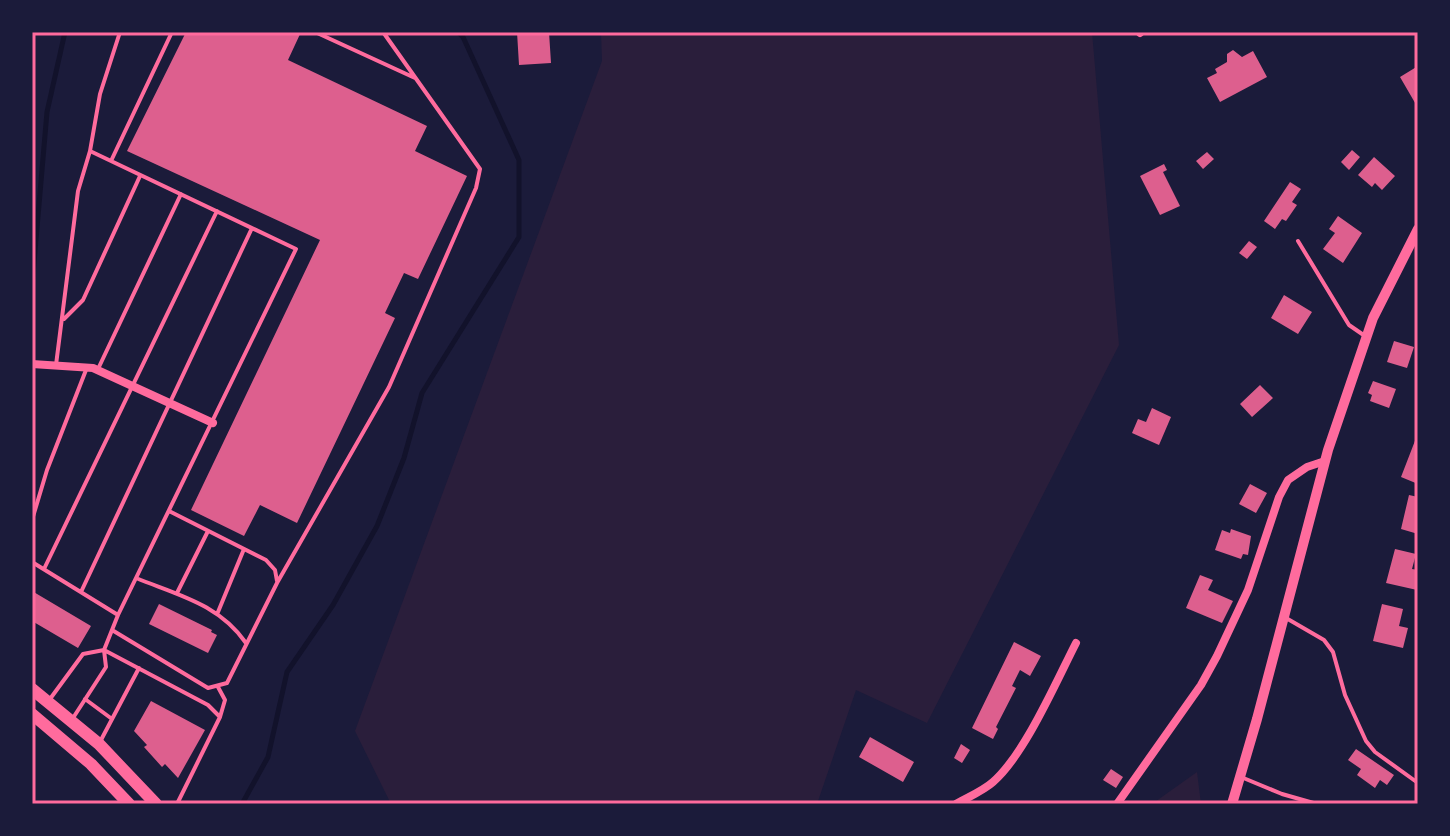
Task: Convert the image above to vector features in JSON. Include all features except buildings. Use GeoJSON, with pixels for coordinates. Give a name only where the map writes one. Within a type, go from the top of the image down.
{"type":"FeatureCollection","features":[{"type":"Feature","properties":{"kind":"highway"},"geometry":{"type":"LineString","coordinates":[[32,689],[99,744],[156,804]]}},
{"type":"Feature","properties":{"kind":"highway"},"geometry":{"type":"LineString","coordinates":[[32,714],[91,764],[129,804]]}},
{"type":"Feature","properties":{"kind":"street"},"geometry":{"type":"LineString","coordinates":[[1232,804],[1325,461],[1373,318],[1418,229]]}},
{"type":"Feature","properties":{"kind":"street"},"geometry":{"type":"LineString","coordinates":[[32,364],[98,370],[213,423]]}},
{"type":"Feature","properties":{"kind":"street"},"geometry":{"type":"LineString","coordinates":[[1117,804],[1201,685],[1217,656],[1248,590],[1279,497],[1288,480],[1307,467],[1325,461]]}},
{"type":"Feature","properties":{"kind":"street"},"geometry":{"type":"LineString","coordinates":[[956,804],[991,784],[1005,770],[1040,714],[1076,643]]}},
{"type":"Feature","properties":{"kind":"lane"},"geometry":{"type":"LineString","coordinates":[[56,365],[78,191],[90,151],[100,94],[120,32]]}},
{"type":"Feature","properties":{"kind":"lane"},"geometry":{"type":"LineString","coordinates":[[111,161],[172,32]]}},
{"type":"Feature","properties":{"kind":"lane"},"geometry":{"type":"LineString","coordinates":[[315,32],[417,79]]}},
{"type":"Feature","properties":{"kind":"lane"},"geometry":{"type":"LineString","coordinates":[[112,630],[208,688],[227,683],[277,583],[389,387],[476,188],[480,169],[383,32]]}},
{"type":"Feature","properties":{"kind":"lane"},"geometry":{"type":"LineString","coordinates":[[72,720],[106,667],[104,650],[118,615],[296,249],[90,151]]}},
{"type":"Feature","properties":{"kind":"lane"},"geometry":{"type":"LineString","coordinates":[[62,321],[83,300],[141,175]]}},
{"type":"Feature","properties":{"kind":"lane"},"geometry":{"type":"LineString","coordinates":[[98,370],[181,194]]}},
{"type":"Feature","properties":{"kind":"lane"},"geometry":{"type":"LineString","coordinates":[[44,569],[217,211]]}},
{"type":"Feature","properties":{"kind":"lane"},"geometry":{"type":"LineString","coordinates":[[81,592],[252,228]]}},
{"type":"Feature","properties":{"kind":"lane"},"geometry":{"type":"LineString","coordinates":[[1298,241],[1349,325],[1366,338]]}},
{"type":"Feature","properties":{"kind":"lane"},"geometry":{"type":"LineString","coordinates":[[32,520],[47,470],[87,367]]}},
{"type":"Feature","properties":{"kind":"lane"},"geometry":{"type":"LineString","coordinates":[[169,511],[266,560],[275,570],[277,583]]}},
{"type":"Feature","properties":{"kind":"lane"},"geometry":{"type":"LineString","coordinates":[[176,594],[208,531]]}},
{"type":"Feature","properties":{"kind":"lane"},"geometry":{"type":"LineString","coordinates":[[218,612],[244,549]]}},
{"type":"Feature","properties":{"kind":"lane"},"geometry":{"type":"LineString","coordinates":[[32,562],[118,615]]}},
{"type":"Feature","properties":{"kind":"lane"},"geometry":{"type":"LineString","coordinates":[[136,578],[218,612],[234,625],[246,643]]}},
{"type":"Feature","properties":{"kind":"lane"},"geometry":{"type":"LineString","coordinates":[[1284,617],[1324,640],[1333,652],[1345,695],[1366,741],[1375,752],[1418,783]]}},
{"type":"Feature","properties":{"kind":"lane"},"geometry":{"type":"LineString","coordinates":[[48,701],[83,654],[104,650],[208,705],[220,717]]}},
{"type":"Feature","properties":{"kind":"lane"},"geometry":{"type":"LineString","coordinates":[[99,744],[139,668]]}},
{"type":"Feature","properties":{"kind":"lane"},"geometry":{"type":"LineString","coordinates":[[177,804],[220,717],[225,700],[218,687]]}},
{"type":"Feature","properties":{"kind":"lane"},"geometry":{"type":"LineString","coordinates":[[85,699],[112,719]]}},
{"type":"Feature","properties":{"kind":"lane"},"geometry":{"type":"LineString","coordinates":[[1241,777],[1317,804]]}},
{"type":"Feature","properties":{"kind":"shaded area"},"geometry":{"type":"Polygon","coordinates":[[[601,32],[1092,32],[1119,345],[927,723],[856,690],[817,804],[391,804],[355,731],[602,61],[601,32]]]}},
{"type":"Feature","properties":{"kind":"shaded area"},"geometry":{"type":"Polygon","coordinates":[[[1197,772],[1201,804],[1152,804],[1197,772]]]}},
{"type":"Feature","properties":{"kind":"waterway"},"geometry":{"type":"LineString","coordinates":[[32,286],[47,112],[65,32]]}},
{"type":"Feature","properties":{"kind":"waterway"},"geometry":{"type":"LineString","coordinates":[[242,804],[268,757],[287,672],[333,605],[377,526],[404,458],[422,393],[519,237],[519,160],[458,32]]}}]}
